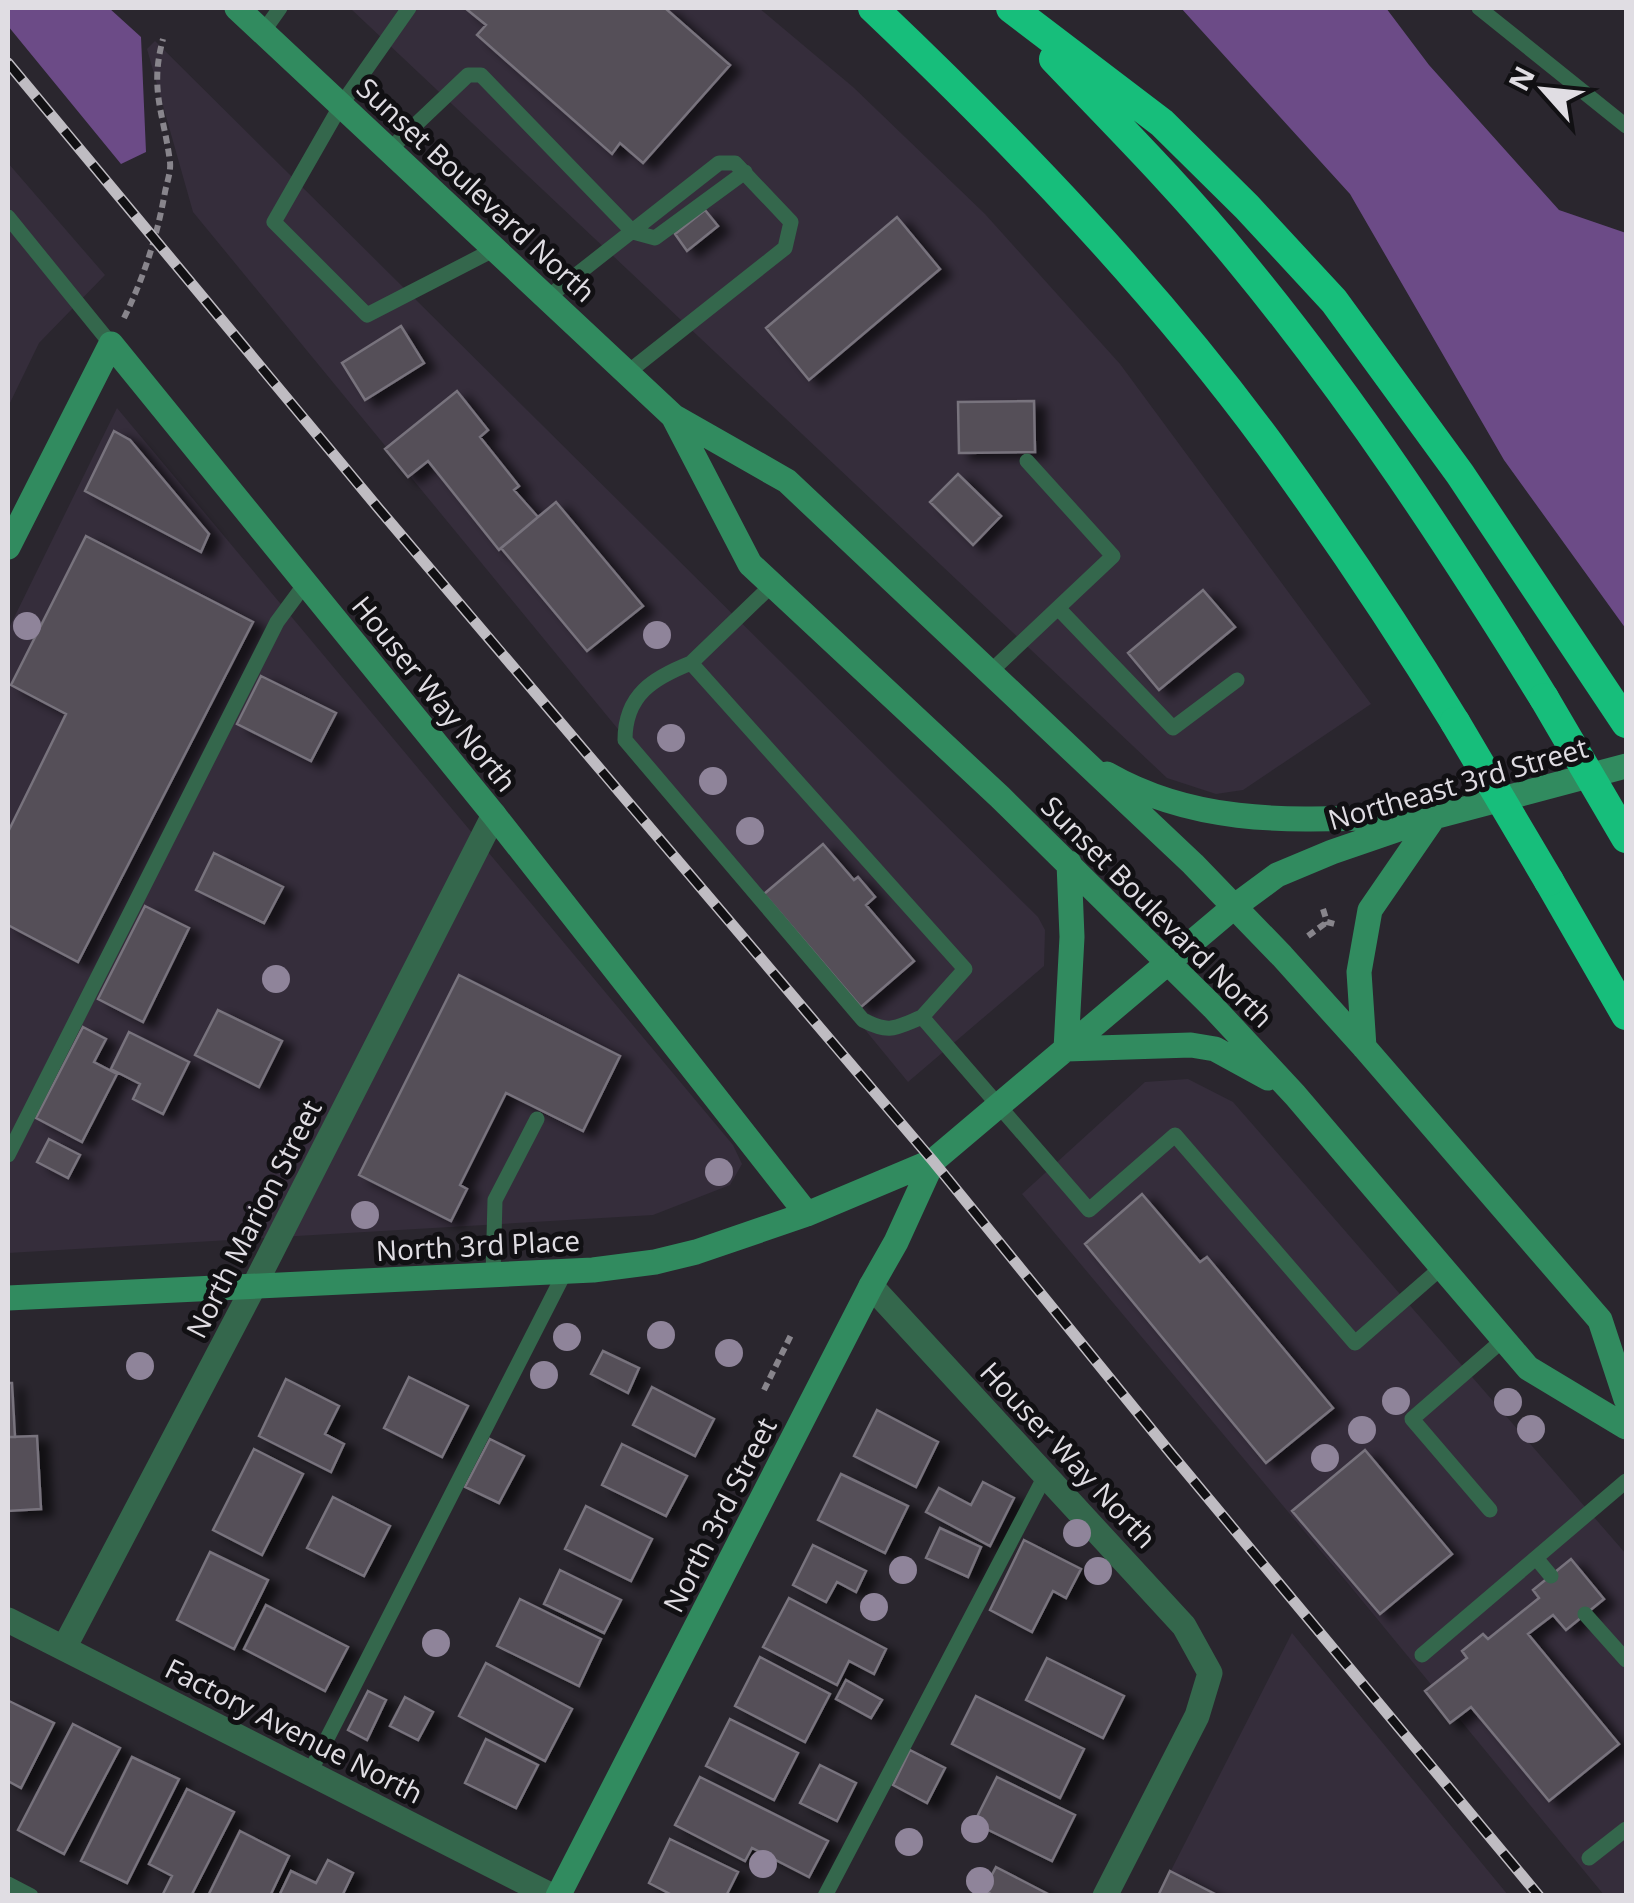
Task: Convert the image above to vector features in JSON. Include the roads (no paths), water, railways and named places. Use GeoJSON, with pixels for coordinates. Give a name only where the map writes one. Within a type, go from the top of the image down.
{"type":"FeatureCollection","features":[{"type":"Feature","properties":{"kind":"highway"},"geometry":{"type":"LineString","coordinates":[[873,8],[980,110],[1033,167],[1129,273],[1268,443],[1394,622],[1626,1015]]}},
{"type":"Feature","properties":{"kind":"highway"},"geometry":{"type":"LineString","coordinates":[[1008,8],[1162,123],[1334,301],[1460,474],[1626,723]]}},
{"type":"Feature","properties":{"kind":"highway"},"geometry":{"type":"LineString","coordinates":[[1008,8],[1192,206],[1289,322],[1433,522],[1626,838]]}},
{"type":"Feature","properties":{"kind":"main road","name":"Sunset Boulevard North"},"geometry":{"type":"LineString","coordinates":[[237,8],[673,416],[787,481],[1235,906],[1364,1046],[1600,1320],[1626,1399]]}},
{"type":"Feature","properties":{"kind":"main road"},"geometry":{"type":"LineString","coordinates":[[8,547],[110,344]]}},
{"type":"Feature","properties":{"kind":"main road","name":"Houser Way North"},"geometry":{"type":"LineString","coordinates":[[110,344],[494,814],[807,1214]]}},
{"type":"Feature","properties":{"kind":"main road","name":"Sunset Boulevard North"},"geometry":{"type":"LineString","coordinates":[[673,416],[750,564],[1169,962],[1295,1095],[1528,1368],[1626,1427]]}},
{"type":"Feature","properties":{"kind":"main road"},"geometry":{"type":"LineString","coordinates":[[1079,756],[1147,794],[1223,815],[1278,819],[1434,817]]}},
{"type":"Feature","properties":{"kind":"main road","name":"Northeast 3rd Street"},"geometry":{"type":"LineString","coordinates":[[933,1161],[1276,875],[1434,817],[1626,766]]}},
{"type":"Feature","properties":{"kind":"main road"},"geometry":{"type":"LineString","coordinates":[[1364,1046],[1360,972],[1370,910],[1434,817]]}},
{"type":"Feature","properties":{"kind":"main road"},"geometry":{"type":"LineString","coordinates":[[1068,863],[1072,937],[1066,1049],[1191,1045],[1242,1062],[1295,1095]]}},
{"type":"Feature","properties":{"kind":"main road","name":"North 3rd Place"},"geometry":{"type":"LineString","coordinates":[[8,1298],[493,1276],[655,1262],[807,1214],[933,1161]]}},
{"type":"Feature","properties":{"kind":"main road","name":"North 3rd Street"},"geometry":{"type":"LineString","coordinates":[[555,1896],[896,1242],[933,1161]]}},
{"type":"Feature","properties":{"kind":"street","name":"North Marion Street"},"geometry":{"type":"LineString","coordinates":[[64,1648],[253,1288],[494,814]]}},
{"type":"Feature","properties":{"kind":"street","name":"Houser Way North"},"geometry":{"type":"LineString","coordinates":[[871,1286],[1184,1626],[1210,1673],[1198,1716],[1105,1896]]}},
{"type":"Feature","properties":{"kind":"street","name":"Factory Avenue North"},"geometry":{"type":"LineString","coordinates":[[8,1620],[555,1896]]}},
{"type":"Feature","properties":{"kind":"lane"},"geometry":{"type":"LineString","coordinates":[[263,32],[280,8]]}},
{"type":"Feature","properties":{"kind":"lane"},"geometry":{"type":"LineString","coordinates":[[408,8],[341,105],[274,222],[367,315],[495,249]]}},
{"type":"Feature","properties":{"kind":"lane"},"geometry":{"type":"LineString","coordinates":[[1480,8],[1626,126]]}},
{"type":"Feature","properties":{"kind":"lane"},"geometry":{"type":"LineString","coordinates":[[389,150],[468,76],[482,75],[633,232]]}},
{"type":"Feature","properties":{"kind":"lane"},"geometry":{"type":"LineString","coordinates":[[547,298],[719,163],[735,163],[746,172],[791,222],[785,248],[627,373]]}},
{"type":"Feature","properties":{"kind":"lane","name":"Houser Way North"},"geometry":{"type":"LineString","coordinates":[[8,217],[110,344]]}},
{"type":"Feature","properties":{"kind":"lane"},"geometry":{"type":"LineString","coordinates":[[989,673],[1113,556],[1026,461]]}},
{"type":"Feature","properties":{"kind":"lane"},"geometry":{"type":"LineString","coordinates":[[8,1154],[277,622],[305,584]]}},
{"type":"Feature","properties":{"kind":"lane"},"geometry":{"type":"LineString","coordinates":[[691,662],[964,969],[922,1017],[893,1029],[879,1028],[863,1020],[625,740],[625,720],[631,704],[662,674],[691,662],[772,585]]}},
{"type":"Feature","properties":{"kind":"lane"},"geometry":{"type":"LineString","coordinates":[[1058,608],[1173,728],[1237,680]]}},
{"type":"Feature","properties":{"kind":"lane"},"geometry":{"type":"LineString","coordinates":[[922,1017],[1089,1210],[1175,1135],[1355,1343],[1442,1267]]}},
{"type":"Feature","properties":{"kind":"lane"},"geometry":{"type":"LineString","coordinates":[[493,1276],[495,1200],[537,1119]]}},
{"type":"Feature","properties":{"kind":"lane"},"geometry":{"type":"LineString","coordinates":[[310,1772],[564,1272]]}},
{"type":"Feature","properties":{"kind":"lane"},"geometry":{"type":"LineString","coordinates":[[1490,1510],[1412,1419],[1504,1339]]}},
{"type":"Feature","properties":{"kind":"lane"},"geometry":{"type":"LineString","coordinates":[[825,1896],[1045,1476]]}},
{"type":"Feature","properties":{"kind":"lane"},"geometry":{"type":"LineString","coordinates":[[1422,1654],[1626,1481]]}},
{"type":"Feature","properties":{"kind":"lane"},"geometry":{"type":"LineString","coordinates":[[1536,1558],[1551,1576]]}},
{"type":"Feature","properties":{"kind":"lane"},"geometry":{"type":"LineString","coordinates":[[1585,1614],[1626,1660]]}},
{"type":"Feature","properties":{"kind":"lane"},"geometry":{"type":"LineString","coordinates":[[1589,1858],[1626,1828]]}},
{"type":"Feature","properties":{"kind":"lane"},"geometry":{"type":"LineString","coordinates":[[8,1884],[31,1896]]}},
{"type":"Feature","properties":{"kind":"railway"},"geometry":{"type":"LineString","coordinates":[[8,63],[379,509],[933,1161],[1539,1896]]}}]}
